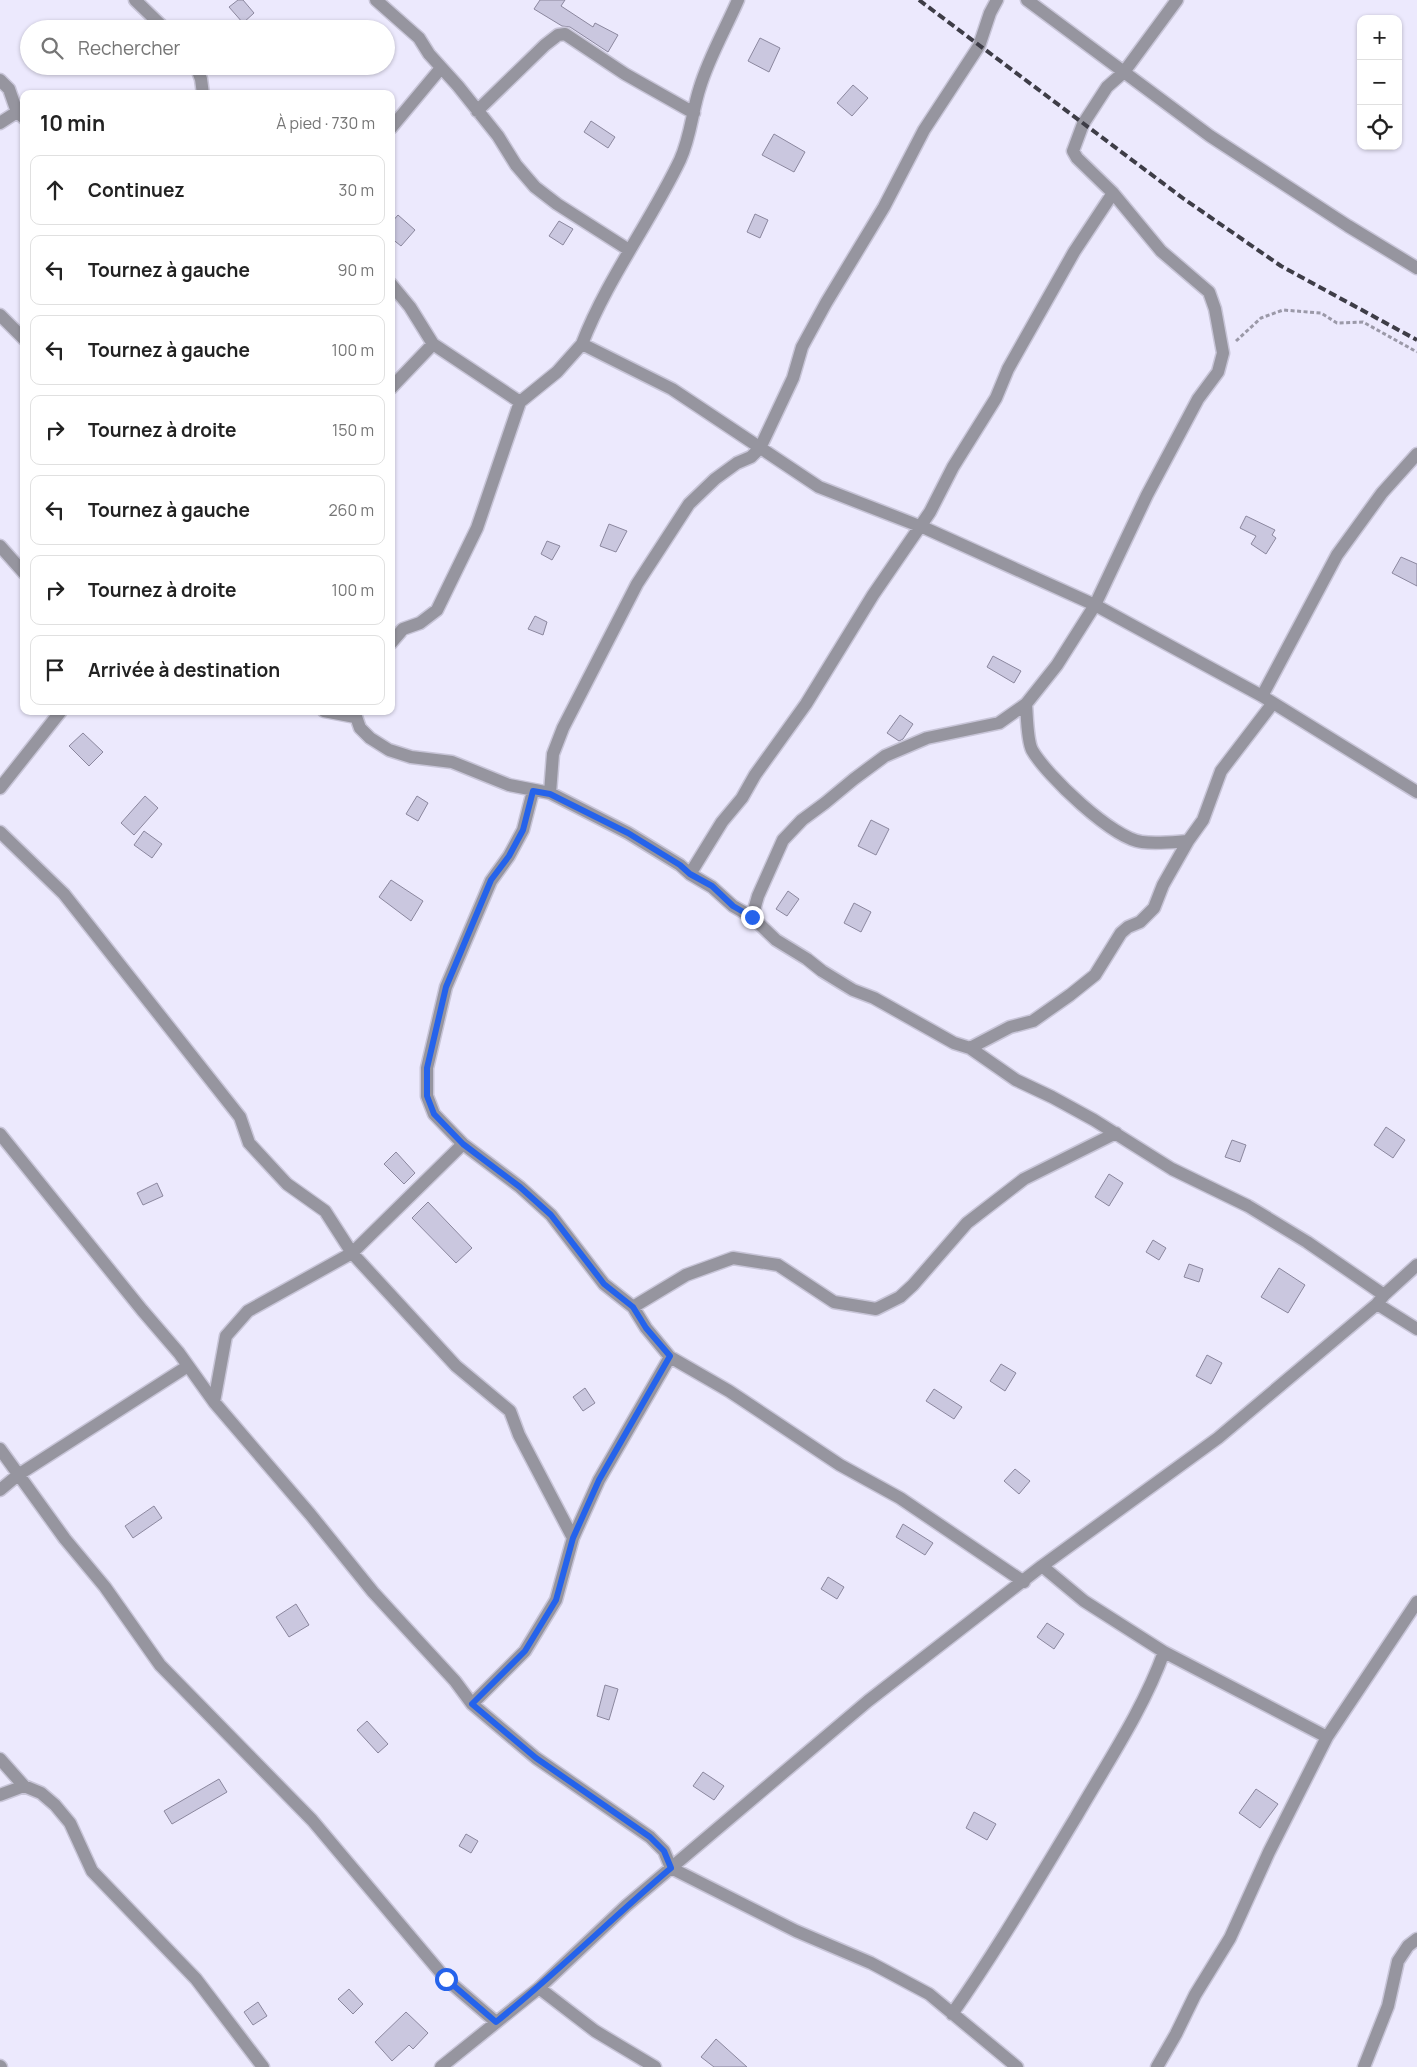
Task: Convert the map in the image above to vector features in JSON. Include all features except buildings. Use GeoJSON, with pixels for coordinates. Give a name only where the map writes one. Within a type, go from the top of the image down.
{"type":"FeatureCollection","features":[{"type":"Feature","properties":{"kind":"street"},"geometry":{"type":"LineString","coordinates":[[135,0],[156,20]]}},
{"type":"Feature","properties":{"kind":"street"},"geometry":{"type":"LineString","coordinates":[[376,0],[419,38],[441,68],[498,136],[516,165],[535,187],[557,204],[629,250]]}},
{"type":"Feature","properties":{"kind":"street"},"geometry":{"type":"LineString","coordinates":[[395,637],[402,629],[420,623],[437,610],[477,528],[520,402],[557,372],[582,344],[600,302],[629,250],[647,224],[690,135],[700,86],[738,0]]}},
{"type":"Feature","properties":{"kind":"street"},"geometry":{"type":"LineString","coordinates":[[550,794],[553,754],[563,728],[637,584],[689,504],[715,479],[737,463],[751,457],[760,448],[793,378],[802,347],[884,207],[924,130],[979,46],[990,13],[997,0]]}},
{"type":"Feature","properties":{"kind":"street"},"geometry":{"type":"LineString","coordinates":[[1027,0],[1218,141],[1348,226],[1417,268]]}},
{"type":"Feature","properties":{"kind":"street"},"geometry":{"type":"LineString","coordinates":[[752,917],[758,896],[782,840],[802,820],[826,803],[854,779],[893,752],[927,738],[999,723],[1026,704],[1057,665],[1095,605],[1160,468],[1198,399],[1218,372],[1223,353],[1215,309],[1209,292],[1161,251],[1113,193],[1077,158],[1073,151],[1083,124],[1107,87],[1124,72],[1177,0]]}},
{"type":"Feature","properties":{"kind":"street"},"geometry":{"type":"LineString","coordinates":[[477,111],[545,45],[558,35],[565,34],[625,74],[694,113]]}},
{"type":"Feature","properties":{"kind":"street"},"geometry":{"type":"LineString","coordinates":[[395,123],[441,68]]}},
{"type":"Feature","properties":{"kind":"street"},"geometry":{"type":"LineString","coordinates":[[200,75],[202,90]]}},
{"type":"Feature","properties":{"kind":"street"},"geometry":{"type":"LineString","coordinates":[[0,80],[9,89],[20,113]]}},
{"type":"Feature","properties":{"kind":"street"},"geometry":{"type":"LineString","coordinates":[[0,123],[20,115]]}},
{"type":"Feature","properties":{"kind":"street"},"geometry":{"type":"LineString","coordinates":[[690,874],[722,822],[742,798],[755,774],[806,704],[873,595],[930,512],[953,467],[996,398],[1008,369],[1074,252],[1113,193]]}},
{"type":"Feature","properties":{"kind":"street"},"geometry":{"type":"LineString","coordinates":[[395,289],[410,307],[433,344],[520,402]]}},
{"type":"Feature","properties":{"kind":"street"},"geometry":{"type":"LineString","coordinates":[[0,315],[20,334]]}},
{"type":"Feature","properties":{"kind":"street"},"geometry":{"type":"LineString","coordinates":[[395,384],[433,344]]}},
{"type":"Feature","properties":{"kind":"street"},"geometry":{"type":"LineString","coordinates":[[582,344],[672,389],[819,487],[920,526],[1095,605],[1267,700],[1417,792]]}},
{"type":"Feature","properties":{"kind":"street"},"geometry":{"type":"LineString","coordinates":[[970,1048],[1010,1027],[1033,1021],[1095,975],[1121,933],[1128,927],[1140,922],[1154,908],[1188,841],[1203,820],[1221,771],[1267,700],[1337,555],[1382,494],[1417,454]]}},
{"type":"Feature","properties":{"kind":"street"},"geometry":{"type":"LineString","coordinates":[[0,546],[20,568]]}},
{"type":"Feature","properties":{"kind":"street"},"geometry":{"type":"LineString","coordinates":[[1026,704],[1031,748],[1044,767],[1066,792],[1119,833],[1140,842],[1188,841]]}},
{"type":"Feature","properties":{"kind":"street"},"geometry":{"type":"LineString","coordinates":[[0,788],[58,715]]}},
{"type":"Feature","properties":{"kind":"street"},"geometry":{"type":"LineString","coordinates":[[354,715],[360,728],[370,738],[390,750],[411,757],[452,762],[509,785],[550,794],[628,833],[680,865],[690,874],[712,886],[733,906],[752,917],[776,940],[853,990],[874,998],[954,1043],[970,1048],[1016,1080],[1052,1096],[1116,1133],[1172,1169],[1232,1198],[1307,1242],[1417,1329]]}},
{"type":"Feature","properties":{"kind":"street"},"geometry":{"type":"LineString","coordinates":[[533,791],[523,830],[509,856],[491,880],[446,987],[427,1068],[427,1096],[434,1114],[463,1144],[520,1187],[551,1215],[604,1284],[633,1307],[650,1333],[670,1356],[729,1391],[840,1465],[900,1498],[1024,1582]]}},
{"type":"Feature","properties":{"kind":"street"},"geometry":{"type":"LineString","coordinates":[[0,832],[64,894],[240,1117],[249,1143],[287,1184],[325,1211],[352,1253],[456,1366],[510,1411],[519,1435],[573,1538]]}},
{"type":"Feature","properties":{"kind":"street"},"geometry":{"type":"LineString","coordinates":[[633,1307],[686,1275],[733,1258],[778,1265],[834,1302],[876,1310],[900,1297],[968,1223],[1024,1179],[1116,1133]]}},
{"type":"Feature","properties":{"kind":"street"},"geometry":{"type":"LineString","coordinates":[[0,1134],[188,1366],[214,1402],[310,1514],[373,1592],[455,1681],[472,1704],[536,1758],[650,1837],[664,1851],[671,1868],[796,1931],[871,1963],[929,1994],[1016,2067]]}},
{"type":"Feature","properties":{"kind":"street"},"geometry":{"type":"LineString","coordinates":[[214,1402],[226,1336],[248,1311],[352,1253],[463,1144]]}},
{"type":"Feature","properties":{"kind":"street"},"geometry":{"type":"LineString","coordinates":[[441,2067],[539,1988],[626,1906],[868,1701],[1024,1582],[1042,1566],[1218,1438],[1380,1300],[1417,1265]]}},
{"type":"Feature","properties":{"kind":"street"},"geometry":{"type":"LineString","coordinates":[[472,1704],[512,1666],[530,1644],[556,1600],[573,1538],[599,1480],[670,1356]]}},
{"type":"Feature","properties":{"kind":"street"},"geometry":{"type":"LineString","coordinates":[[0,1490],[18,1474],[188,1366]]}},
{"type":"Feature","properties":{"kind":"street"},"geometry":{"type":"LineString","coordinates":[[0,1449],[65,1539],[105,1588],[160,1665],[312,1820],[446,1979],[496,2022]]}},
{"type":"Feature","properties":{"kind":"street"},"geometry":{"type":"LineString","coordinates":[[1042,1566],[1084,1601],[1164,1652],[1327,1737]]}},
{"type":"Feature","properties":{"kind":"street"},"geometry":{"type":"LineString","coordinates":[[1157,2067],[1176,2034],[1195,1994],[1230,1938],[1268,1852],[1327,1737],[1417,1602]]}},
{"type":"Feature","properties":{"kind":"street"},"geometry":{"type":"LineString","coordinates":[[952,2014],[984,1968],[1122,1740],[1157,1671],[1164,1652]]}},
{"type":"Feature","properties":{"kind":"street"},"geometry":{"type":"LineString","coordinates":[[0,1759],[24,1786],[41,1793],[55,1805],[70,1823],[92,1870],[196,1979],[263,2067]]}},
{"type":"Feature","properties":{"kind":"street"},"geometry":{"type":"LineString","coordinates":[[0,1795],[24,1786]]}},
{"type":"Feature","properties":{"kind":"street"},"geometry":{"type":"LineString","coordinates":[[1364,2067],[1388,2006],[1398,1961],[1408,1946],[1417,1939]]}},
{"type":"Feature","properties":{"kind":"street"},"geometry":{"type":"LineString","coordinates":[[539,1988],[595,2031],[655,2067]]}},
{"type":"Feature","properties":{"kind":"path"},"geometry":{"type":"LineString","coordinates":[[1223,353],[1262,318],[1284,310],[1321,313],[1337,323],[1363,322],[1417,352]]}},
{"type":"Feature","properties":{"kind":"railway"},"geometry":{"type":"LineString","coordinates":[[919,0],[1184,199],[1281,266],[1417,340]]}},
{"type":"Feature","properties":{"kind":"route"},"geometry":{"type":"LineString","coordinates":[[446,1979],[496,2022],[539,1988],[626,1906],[671,1868],[664,1851],[650,1837],[536,1758],[472,1704],[525,1651],[556,1600],[573,1538],[599,1480],[670,1356],[658,1344],[633,1307],[604,1284],[551,1215],[520,1187],[463,1144],[434,1114],[427,1096],[427,1068],[446,987],[491,880],[509,856],[523,830],[533,791],[550,794],[628,833],[680,865],[690,874],[712,886],[733,906],[752,917]]}}]}
